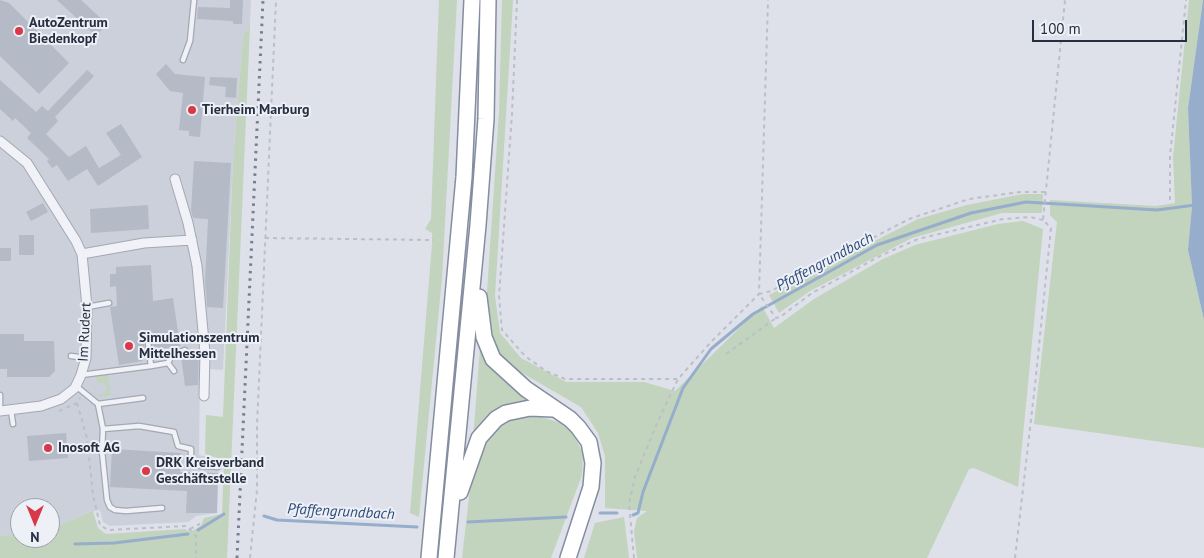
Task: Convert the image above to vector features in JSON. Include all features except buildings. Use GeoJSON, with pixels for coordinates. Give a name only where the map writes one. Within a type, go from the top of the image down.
{"type":"FeatureCollection","features":[{"type":"Feature","properties":{"kind":"highway"},"geometry":{"type":"LineString","coordinates":[[429,558],[464,177],[472,0]]}},
{"type":"Feature","properties":{"kind":"highway"},"geometry":{"type":"LineString","coordinates":[[446,558],[478,225],[486,119],[488,0]]}},
{"type":"Feature","properties":{"kind":"highway"},"geometry":{"type":"LineString","coordinates":[[478,225],[481,324],[493,359],[511,378],[570,419],[589,442],[593,462],[590,494],[568,558]]}},
{"type":"Feature","properties":{"kind":"highway"},"geometry":{"type":"LineString","coordinates":[[450,528],[473,451],[487,428],[496,419],[517,410],[543,408],[556,410]]}},
{"type":"Feature","properties":{"kind":"street","name":"Im Rudert"},"geometry":{"type":"LineString","coordinates":[[0,141],[27,163],[52,199],[82,254],[87,307],[86,358],[76,386],[66,396],[51,403],[0,411]]}},
{"type":"Feature","properties":{"kind":"street"},"geometry":{"type":"LineString","coordinates":[[175,179],[192,240],[199,281],[205,353],[204,396]]}},
{"type":"Feature","properties":{"kind":"street"},"geometry":{"type":"LineString","coordinates":[[82,254],[144,243],[192,240]]}},
{"type":"Feature","properties":{"kind":"lane"},"geometry":{"type":"LineString","coordinates":[[183,60],[190,41],[194,0]]}},
{"type":"Feature","properties":{"kind":"lane"},"geometry":{"type":"LineString","coordinates":[[87,307],[110,303]]}},
{"type":"Feature","properties":{"kind":"lane"},"geometry":{"type":"LineString","coordinates":[[147,334],[152,366]]}},
{"type":"Feature","properties":{"kind":"lane"},"geometry":{"type":"LineString","coordinates":[[168,364],[172,355],[185,350]]}},
{"type":"Feature","properties":{"kind":"lane"},"geometry":{"type":"LineString","coordinates":[[71,356],[86,358]]}},
{"type":"Feature","properties":{"kind":"lane"},"geometry":{"type":"LineString","coordinates":[[81,375],[168,364]]}},
{"type":"Feature","properties":{"kind":"lane"},"geometry":{"type":"LineString","coordinates":[[168,364],[174,371]]}},
{"type":"Feature","properties":{"kind":"lane"},"geometry":{"type":"LineString","coordinates":[[76,386],[98,404],[103,429],[106,490],[110,507],[115,510],[126,511],[162,508]]}},
{"type":"Feature","properties":{"kind":"lane"},"geometry":{"type":"LineString","coordinates":[[0,395],[0,411]]}},
{"type":"Feature","properties":{"kind":"lane"},"geometry":{"type":"LineString","coordinates":[[98,404],[143,398]]}},
{"type":"Feature","properties":{"kind":"lane"},"geometry":{"type":"LineString","coordinates":[[11,410],[13,424]]}},
{"type":"Feature","properties":{"kind":"lane"},"geometry":{"type":"LineString","coordinates":[[103,429],[139,426],[174,432],[178,446],[191,449],[191,465],[218,467]]}},
{"type":"Feature","properties":{"kind":"path"},"geometry":{"type":"LineString","coordinates":[[250,558],[257,490],[257,425],[276,0]]}},
{"type":"Feature","properties":{"kind":"path"},"geometry":{"type":"LineString","coordinates":[[517,0],[512,114],[498,296],[502,330],[526,356],[565,380],[678,379]]}},
{"type":"Feature","properties":{"kind":"path"},"geometry":{"type":"LineString","coordinates":[[768,0],[759,294],[776,318]]}},
{"type":"Feature","properties":{"kind":"path"},"geometry":{"type":"LineString","coordinates":[[1043,220],[1047,196],[1065,0]]}},
{"type":"Feature","properties":{"kind":"path"},"geometry":{"type":"LineString","coordinates":[[1170,200],[1170,156],[1186,0]]}},
{"type":"Feature","properties":{"kind":"path"},"geometry":{"type":"LineString","coordinates":[[634,558],[630,504],[635,478],[658,421],[678,379],[710,343],[759,294],[771,291],[909,219],[969,199],[1028,191],[1046,192]]}},
{"type":"Feature","properties":{"kind":"path"},"geometry":{"type":"LineString","coordinates":[[726,354],[812,294],[882,255],[918,239],[1002,219],[1030,217],[1043,220],[1051,228],[1035,385],[1014,558]]}},
{"type":"Feature","properties":{"kind":"path"},"geometry":{"type":"LineString","coordinates":[[265,238],[434,240]]}},
{"type":"Feature","properties":{"kind":"path"},"geometry":{"type":"LineString","coordinates":[[77,403],[87,438],[94,495],[100,525],[108,530],[186,526],[196,536],[196,558]]}},
{"type":"Feature","properties":{"kind":"path"},"geometry":{"type":"LineString","coordinates":[[190,529],[200,524]]}},
{"type":"Feature","properties":{"kind":"shaded area"},"geometry":{"type":"Polygon","coordinates":[[[0,0],[251,0],[250,25],[243,35],[233,161],[223,370],[200,368],[199,455],[219,460],[217,513],[196,516],[188,522],[110,526],[103,522],[100,510],[90,512],[60,525],[60,498],[10,498],[10,535],[0,536],[0,0]]]}},
{"type":"Feature","properties":{"kind":"green space"},"geometry":{"type":"Polygon","coordinates":[[[439,0],[457,0],[442,278],[419,517],[410,513],[432,244],[432,233],[425,229],[431,219],[439,0]]]}},
{"type":"Feature","properties":{"kind":"green space"},"geometry":{"type":"Polygon","coordinates":[[[502,0],[513,0],[495,296],[500,333],[521,358],[566,382],[644,382],[675,391],[762,306],[774,328],[814,299],[883,259],[915,245],[998,224],[1023,221],[1043,229],[1018,487],[974,468],[969,469],[927,558],[637,558],[634,531],[637,518],[647,511],[605,508],[605,456],[598,433],[581,407],[515,369],[501,358],[491,343],[487,317],[487,292],[499,112],[502,0]]]}},
{"type":"Feature","properties":{"kind":"green space"},"geometry":{"type":"Polygon","coordinates":[[[1189,0],[1203,0],[1188,108],[1192,206],[1188,250],[1204,320],[1204,448],[1034,424],[1057,222],[1050,215],[1050,200],[1156,206],[1175,203],[1173,157],[1189,0]]]}},
{"type":"Feature","properties":{"kind":"green space"},"geometry":{"type":"Polygon","coordinates":[[[250,25],[227,558],[0,558],[0,536],[10,535],[10,548],[60,548],[60,525],[93,511],[98,528],[106,534],[185,529],[190,532],[201,526],[204,518],[222,514],[224,460],[205,454],[206,415],[223,417],[233,161],[243,35],[250,25]]]}},
{"type":"Feature","properties":{"kind":"green space"},"geometry":{"type":"Polygon","coordinates":[[[1023,194],[1043,194],[1042,213],[1002,213],[912,238],[810,291],[779,313],[769,295],[918,219],[967,205],[1023,194]]]}},
{"type":"Feature","properties":{"kind":"green space"},"geometry":{"type":"Polygon","coordinates":[[[480,348],[497,374],[540,402],[519,407],[473,440],[480,348]]]}},
{"type":"Feature","properties":{"kind":"green space"},"geometry":{"type":"Polygon","coordinates":[[[108,374],[111,395],[98,397],[98,395],[105,393],[107,387],[103,382],[97,383],[96,377],[108,374]]]}},
{"type":"Feature","properties":{"kind":"green space"},"geometry":{"type":"Polygon","coordinates":[[[524,417],[541,417],[561,423],[571,430],[583,453],[582,475],[551,558],[462,558],[470,488],[485,444],[493,431],[507,421],[524,417]]]}},
{"type":"Feature","properties":{"kind":"green space"},"geometry":{"type":"Polygon","coordinates":[[[624,517],[629,558],[584,558],[595,523],[624,517]]]}},
{"type":"Feature","properties":{"kind":"water"},"geometry":{"type":"Polygon","coordinates":[[[1203,0],[1204,320],[1188,250],[1192,206],[1188,108],[1203,0]]]}},
{"type":"Feature","properties":{"kind":"waterway","name":"Pfaffengrundbach"},"geometry":{"type":"LineString","coordinates":[[633,515],[638,513],[643,492],[683,388],[711,349],[753,314],[877,245],[971,213],[1026,202],[1157,210],[1195,205]]}},
{"type":"Feature","properties":{"kind":"waterway","name":"Pfaffengrundbach"},"geometry":{"type":"LineString","coordinates":[[600,513],[617,513]]}},
{"type":"Feature","properties":{"kind":"waterway","name":"Pfaffengrundbach"},"geometry":{"type":"LineString","coordinates":[[198,530],[224,514]]}},
{"type":"Feature","properties":{"kind":"waterway","name":"Pfaffengrundbach"},"geometry":{"type":"LineString","coordinates":[[264,516],[277,520],[417,527]]}},
{"type":"Feature","properties":{"kind":"waterway","name":"Pfaffengrundbach"},"geometry":{"type":"LineString","coordinates":[[468,522],[566,517]]}},
{"type":"Feature","properties":{"kind":"waterway","name":"Pfaffengrundbach"},"geometry":{"type":"LineString","coordinates":[[75,544],[114,543],[188,534]]}},
{"type":"Feature","properties":{"kind":"railway"},"geometry":{"type":"LineString","coordinates":[[237,558],[263,0]]}},
{"type":"Feature","properties":{"kind":"place","name":"AutoZentrum Biedenkopf"},"geometry":{"type":"Point","coordinates":[19,31]}},
{"type":"Feature","properties":{"kind":"place","name":"Tierheim Marburg"},"geometry":{"type":"Point","coordinates":[192,110]}},
{"type":"Feature","properties":{"kind":"place","name":"Simulationszentrum Mittelhessen"},"geometry":{"type":"Point","coordinates":[129,346]}},
{"type":"Feature","properties":{"kind":"place","name":"Inosoft AG"},"geometry":{"type":"Point","coordinates":[48,448]}},
{"type":"Feature","properties":{"kind":"place","name":"DRK Kreisverband Geschäftsstelle"},"geometry":{"type":"Point","coordinates":[146,471]}}]}
